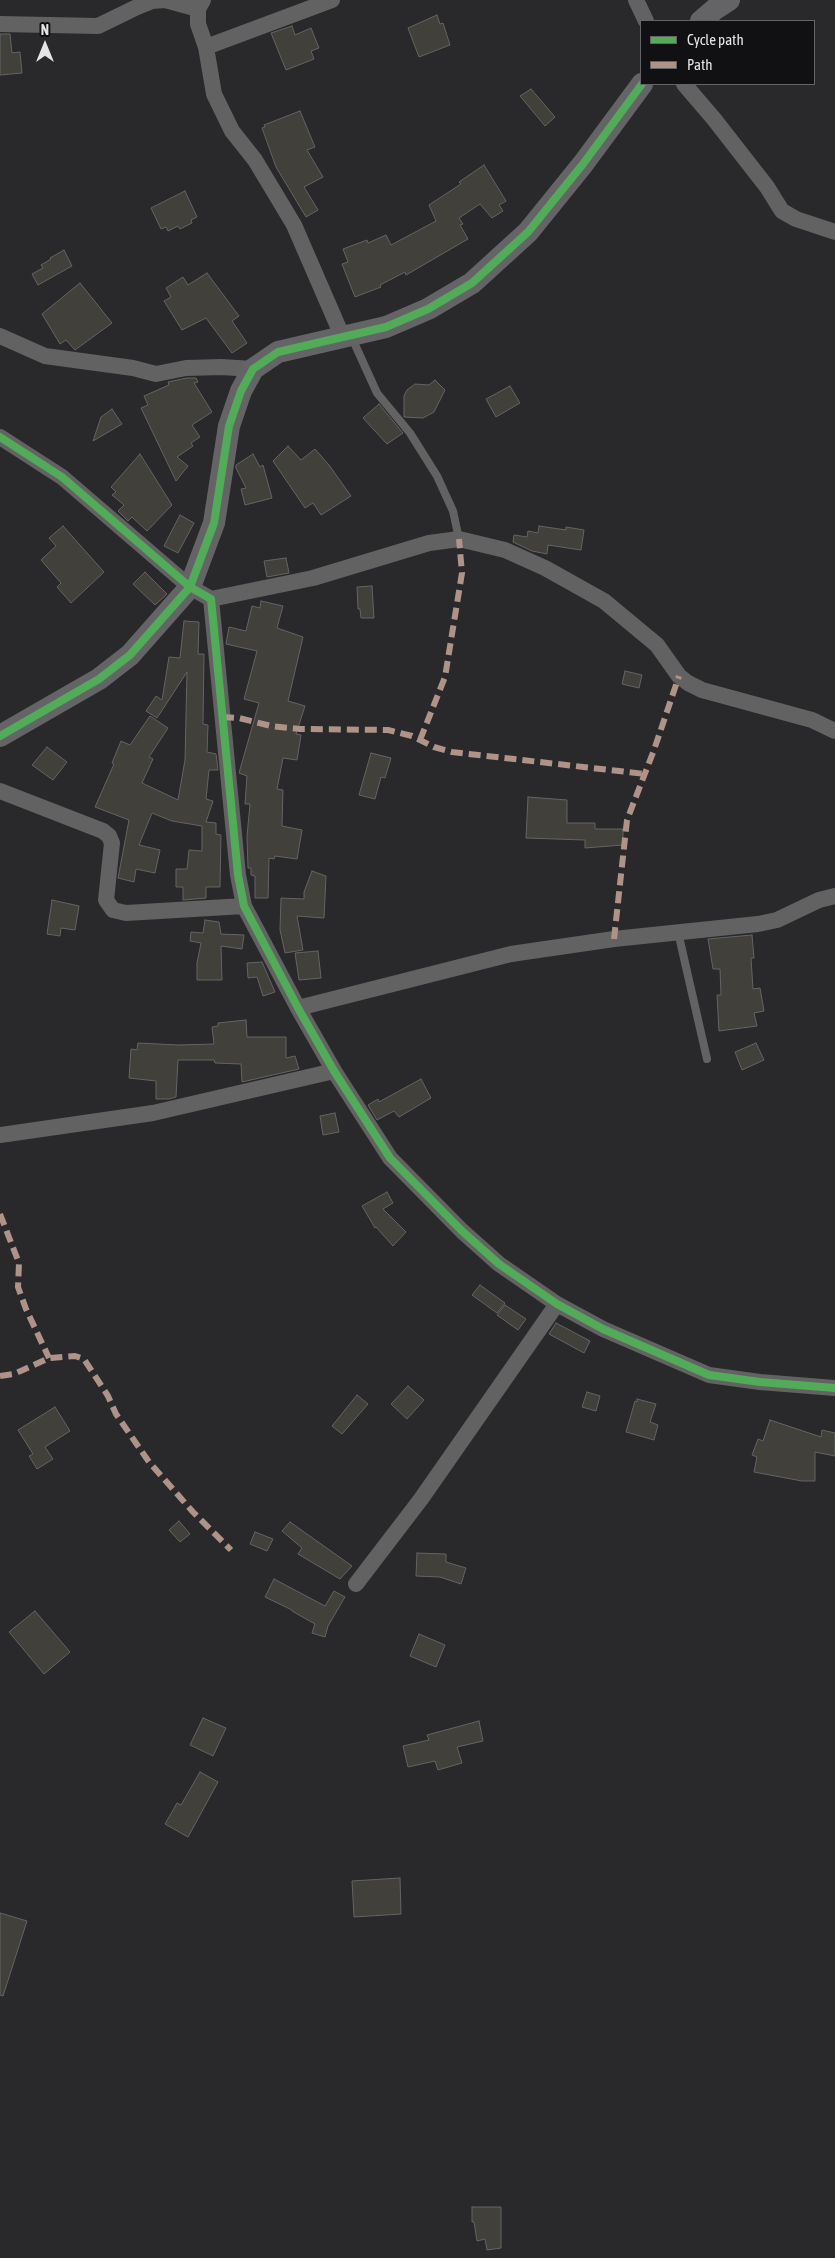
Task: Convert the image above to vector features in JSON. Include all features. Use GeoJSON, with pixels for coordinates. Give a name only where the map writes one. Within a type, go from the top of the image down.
{"type":"FeatureCollection","features":[{"type":"Feature","properties":{"kind":"street"},"geometry":{"type":"LineString","coordinates":[[0,24],[98,26],[152,1],[165,0],[200,5],[198,24],[206,47],[214,94],[232,130],[254,160],[294,225],[347,337]]}},
{"type":"Feature","properties":{"kind":"street"},"geometry":{"type":"LineString","coordinates":[[206,47],[332,0]]}},
{"type":"Feature","properties":{"kind":"street"},"geometry":{"type":"LineString","coordinates":[[636,0],[646,20]]}},
{"type":"Feature","properties":{"kind":"street"},"geometry":{"type":"LineString","coordinates":[[703,20],[715,8],[729,0]]}},
{"type":"Feature","properties":{"kind":"street"},"geometry":{"type":"LineString","coordinates":[[0,736],[99,679],[124,660],[190,587],[214,523],[229,426],[241,391],[253,369],[278,352],[386,328],[428,309],[472,284],[528,232],[583,164],[641,85]]}},
{"type":"Feature","properties":{"kind":"street"},"geometry":{"type":"LineString","coordinates":[[685,85],[714,118],[767,187],[782,211],[796,219],[835,232]]}},
{"type":"Feature","properties":{"kind":"street"},"geometry":{"type":"LineString","coordinates":[[0,336],[45,356],[134,368],[156,374],[186,368],[253,369]]}},
{"type":"Feature","properties":{"kind":"street"},"geometry":{"type":"LineString","coordinates":[[0,437],[62,477],[190,587],[210,599],[313,578],[429,543],[460,539],[505,550],[545,568],[604,601],[657,645],[679,676],[688,683],[702,690],[812,720],[835,731]]}},
{"type":"Feature","properties":{"kind":"street"},"geometry":{"type":"LineString","coordinates":[[210,599],[238,875],[244,906],[334,1071],[390,1158],[462,1231],[499,1264],[557,1304],[603,1329],[709,1375],[760,1382],[835,1388]]}},
{"type":"Feature","properties":{"kind":"street"},"geometry":{"type":"LineString","coordinates":[[0,792],[103,831],[109,836],[112,843],[106,900],[113,910],[126,913],[244,906]]}},
{"type":"Feature","properties":{"kind":"street"},"geometry":{"type":"LineString","coordinates":[[298,1008],[511,954],[614,939],[777,920],[819,900],[835,896]]}},
{"type":"Feature","properties":{"kind":"street"},"geometry":{"type":"LineString","coordinates":[[0,1135],[153,1113],[334,1071]]}},
{"type":"Feature","properties":{"kind":"street"},"geometry":{"type":"LineString","coordinates":[[356,1584],[421,1499],[557,1304]]}},
{"type":"Feature","properties":{"kind":"lane"},"geometry":{"type":"LineString","coordinates":[[347,337],[377,393],[406,428],[437,476],[453,510],[460,539]]}},
{"type":"Feature","properties":{"kind":"lane"},"geometry":{"type":"LineString","coordinates":[[678,932],[707,1059]]}},
{"type":"Feature","properties":{"kind":"building"},"geometry":{"type":"Polygon","coordinates":[[[437,15],[440,24],[443,23],[450,45],[419,57],[408,28],[437,15]]]}},
{"type":"Feature","properties":{"kind":"building"},"geometry":{"type":"Polygon","coordinates":[[[292,26],[295,35],[311,28],[319,48],[311,51],[314,59],[286,70],[271,33],[292,26]]]}},
{"type":"Feature","properties":{"kind":"building"},"geometry":{"type":"Polygon","coordinates":[[[0,34],[10,34],[12,53],[20,52],[22,73],[0,75],[0,34]]]}},
{"type":"Feature","properties":{"kind":"building"},"geometry":{"type":"Polygon","coordinates":[[[531,89],[555,117],[545,126],[520,96],[531,89]]]}},
{"type":"Feature","properties":{"kind":"building"},"geometry":{"type":"Polygon","coordinates":[[[300,111],[315,147],[307,150],[323,177],[304,187],[318,210],[306,217],[276,167],[262,128],[265,127],[264,125],[300,111]]]}},
{"type":"Feature","properties":{"kind":"building"},"geometry":{"type":"Polygon","coordinates":[[[484,165],[506,201],[499,205],[503,211],[492,218],[480,204],[459,218],[463,224],[460,225],[468,239],[406,275],[405,272],[380,285],[381,287],[355,297],[342,264],[348,262],[343,249],[367,240],[368,243],[386,235],[391,245],[436,221],[429,205],[461,184],[459,182],[484,165]]]}},
{"type":"Feature","properties":{"kind":"building"},"geometry":{"type":"Polygon","coordinates":[[[185,191],[197,217],[191,220],[192,223],[180,229],[178,226],[168,231],[166,227],[161,229],[151,208],[185,191]]]}},
{"type":"Feature","properties":{"kind":"building"},"geometry":{"type":"Polygon","coordinates":[[[64,250],[72,266],[38,285],[32,274],[43,268],[41,265],[50,258],[64,250]]]}},
{"type":"Feature","properties":{"kind":"building"},"geometry":{"type":"Polygon","coordinates":[[[207,273],[239,316],[232,321],[247,343],[232,353],[206,318],[182,330],[164,301],[171,297],[166,288],[183,277],[188,285],[207,273]]]}},
{"type":"Feature","properties":{"kind":"building"},"geometry":{"type":"Polygon","coordinates":[[[80,283],[112,323],[75,350],[66,340],[60,344],[42,314],[80,283]]]}},
{"type":"Feature","properties":{"kind":"building"},"geometry":{"type":"Polygon","coordinates":[[[196,378],[198,382],[194,383],[212,412],[192,425],[200,437],[191,443],[193,446],[177,457],[188,466],[176,481],[141,408],[148,405],[144,396],[169,385],[168,382],[196,378]]]}},
{"type":"Feature","properties":{"kind":"building"},"geometry":{"type":"Polygon","coordinates":[[[435,380],[445,390],[434,412],[423,418],[404,417],[404,396],[407,390],[415,384],[429,385],[435,380]]]}},
{"type":"Feature","properties":{"kind":"building"},"geometry":{"type":"Polygon","coordinates":[[[510,386],[520,403],[496,417],[486,399],[510,386]]]}},
{"type":"Feature","properties":{"kind":"building"},"geometry":{"type":"Polygon","coordinates":[[[379,404],[403,433],[387,444],[363,418],[379,404]]]}},
{"type":"Feature","properties":{"kind":"building"},"geometry":{"type":"Polygon","coordinates":[[[112,409],[122,424],[93,441],[101,417],[112,409]]]}},
{"type":"Feature","properties":{"kind":"building"},"geometry":{"type":"Polygon","coordinates":[[[288,446],[301,460],[315,449],[351,496],[321,515],[313,503],[305,508],[273,461],[288,446]]]}},
{"type":"Feature","properties":{"kind":"building"},"geometry":{"type":"Polygon","coordinates":[[[140,454],[172,505],[147,531],[132,517],[128,521],[118,511],[124,505],[112,495],[116,492],[111,487],[140,454]]]}},
{"type":"Feature","properties":{"kind":"building"},"geometry":{"type":"Polygon","coordinates":[[[253,454],[260,467],[263,465],[272,498],[245,505],[241,489],[246,488],[236,465],[253,454]]]}},
{"type":"Feature","properties":{"kind":"building"},"geometry":{"type":"Polygon","coordinates":[[[180,515],[194,523],[178,553],[164,546],[180,515]]]}},
{"type":"Feature","properties":{"kind":"building"},"geometry":{"type":"Polygon","coordinates":[[[63,526],[104,572],[71,603],[57,587],[61,583],[41,560],[56,546],[49,538],[63,526]]]}},
{"type":"Feature","properties":{"kind":"building"},"geometry":{"type":"Polygon","coordinates":[[[539,526],[566,530],[566,527],[584,530],[581,550],[548,545],[547,554],[532,551],[513,542],[514,535],[527,537],[528,531],[538,533],[539,526]]]}},
{"type":"Feature","properties":{"kind":"building"},"geometry":{"type":"Polygon","coordinates":[[[286,558],[289,573],[267,577],[264,561],[286,558]]]}},
{"type":"Feature","properties":{"kind":"building"},"geometry":{"type":"Polygon","coordinates":[[[145,572],[167,594],[155,605],[133,584],[145,572]]]}},
{"type":"Feature","properties":{"kind":"building"},"geometry":{"type":"Polygon","coordinates":[[[372,586],[374,618],[361,618],[360,609],[358,609],[357,587],[372,586]]]}},
{"type":"Feature","properties":{"kind":"building"},"geometry":{"type":"Polygon","coordinates":[[[261,601],[283,606],[277,628],[303,637],[288,701],[305,706],[296,734],[301,735],[297,760],[283,758],[277,789],[283,790],[282,826],[302,830],[297,859],[275,856],[274,859],[269,858],[268,898],[255,898],[255,876],[251,875],[251,868],[248,868],[247,836],[250,804],[245,804],[247,776],[239,773],[259,703],[244,699],[257,651],[226,644],[229,627],[246,631],[252,606],[260,608],[261,601]]]}},
{"type":"Feature","properties":{"kind":"building"},"geometry":{"type":"Polygon","coordinates":[[[184,621],[199,622],[198,654],[204,654],[203,724],[208,725],[207,752],[216,754],[218,770],[209,770],[206,799],[213,801],[206,822],[216,823],[216,834],[221,835],[220,887],[206,887],[206,898],[183,900],[183,887],[176,887],[176,869],[187,869],[189,850],[202,851],[202,826],[172,821],[152,813],[139,845],[160,850],[155,873],[136,869],[134,882],[118,878],[129,820],[95,807],[114,764],[112,763],[121,741],[130,745],[150,716],[168,728],[149,757],[153,759],[142,783],[178,800],[185,760],[187,672],[157,718],[146,711],[156,696],[162,700],[169,657],[180,658],[184,621]]]}},
{"type":"Feature","properties":{"kind":"building"},"geometry":{"type":"Polygon","coordinates":[[[625,671],[642,675],[639,688],[622,684],[625,671]]]}},
{"type":"Feature","properties":{"kind":"building"},"geometry":{"type":"Polygon","coordinates":[[[47,747],[67,762],[53,780],[32,765],[47,747]]]}},
{"type":"Feature","properties":{"kind":"building"},"geometry":{"type":"Polygon","coordinates":[[[371,753],[391,758],[385,778],[381,777],[375,799],[359,795],[371,753]]]}},
{"type":"Feature","properties":{"kind":"building"},"geometry":{"type":"Polygon","coordinates":[[[528,797],[567,800],[567,823],[595,823],[595,829],[623,829],[623,845],[585,848],[585,840],[526,838],[528,797]]]}},
{"type":"Feature","properties":{"kind":"building"},"geometry":{"type":"Polygon","coordinates":[[[312,871],[326,876],[324,918],[297,916],[303,950],[285,953],[280,930],[281,898],[304,899],[304,892],[312,871]]]}},
{"type":"Feature","properties":{"kind":"building"},"geometry":{"type":"Polygon","coordinates":[[[52,900],[79,906],[75,930],[61,928],[60,936],[47,934],[52,900]]]}},
{"type":"Feature","properties":{"kind":"building"},"geometry":{"type":"Polygon","coordinates":[[[205,920],[219,922],[221,934],[244,935],[242,949],[221,946],[222,980],[197,980],[197,963],[201,943],[190,941],[191,932],[203,933],[205,920]]]}},
{"type":"Feature","properties":{"kind":"building"},"geometry":{"type":"Polygon","coordinates":[[[752,935],[754,958],[751,958],[753,989],[760,988],[764,1011],[754,1013],[757,1026],[719,1031],[717,995],[721,995],[720,969],[713,969],[708,939],[752,935]]]}},
{"type":"Feature","properties":{"kind":"building"},"geometry":{"type":"Polygon","coordinates":[[[318,951],[321,978],[299,980],[295,953],[318,951]]]}},
{"type":"Feature","properties":{"kind":"building"},"geometry":{"type":"Polygon","coordinates":[[[262,962],[275,992],[263,996],[257,977],[248,978],[247,963],[262,962]]]}},
{"type":"Feature","properties":{"kind":"building"},"geometry":{"type":"Polygon","coordinates":[[[246,1020],[247,1037],[286,1037],[286,1058],[295,1056],[299,1069],[242,1082],[241,1064],[215,1063],[214,1060],[178,1060],[176,1097],[169,1099],[156,1099],[156,1081],[129,1078],[131,1049],[137,1050],[138,1043],[214,1044],[212,1027],[218,1026],[218,1023],[246,1020]]]}},
{"type":"Feature","properties":{"kind":"building"},"geometry":{"type":"Polygon","coordinates":[[[756,1043],[764,1060],[742,1070],[735,1052],[756,1043]]]}},
{"type":"Feature","properties":{"kind":"building"},"geometry":{"type":"Polygon","coordinates":[[[421,1079],[431,1098],[399,1117],[394,1111],[377,1120],[368,1105],[378,1099],[379,1102],[421,1079]]]}},
{"type":"Feature","properties":{"kind":"building"},"geometry":{"type":"Polygon","coordinates":[[[335,1113],[339,1132],[323,1135],[320,1116],[335,1113]]]}},
{"type":"Feature","properties":{"kind":"building"},"geometry":{"type":"Polygon","coordinates":[[[387,1192],[393,1203],[383,1209],[406,1232],[393,1246],[375,1228],[362,1206],[387,1192]]]}},
{"type":"Feature","properties":{"kind":"building"},"geometry":{"type":"Polygon","coordinates":[[[480,1285],[505,1303],[497,1313],[472,1295],[480,1285]]]}},
{"type":"Feature","properties":{"kind":"building"},"geometry":{"type":"Polygon","coordinates":[[[505,1305],[526,1319],[518,1330],[497,1315],[505,1305]]]}},
{"type":"Feature","properties":{"kind":"building"},"geometry":{"type":"Polygon","coordinates":[[[556,1323],[590,1341],[584,1353],[549,1334],[556,1323]]]}},
{"type":"Feature","properties":{"kind":"building"},"geometry":{"type":"Polygon","coordinates":[[[408,1386],[424,1400],[407,1419],[391,1404],[408,1386]]]}},
{"type":"Feature","properties":{"kind":"building"},"geometry":{"type":"Polygon","coordinates":[[[587,1392],[600,1396],[596,1411],[582,1407],[587,1392]]]}},
{"type":"Feature","properties":{"kind":"building"},"geometry":{"type":"Polygon","coordinates":[[[357,1395],[368,1404],[342,1434],[332,1426],[357,1395]]]}},
{"type":"Feature","properties":{"kind":"building"},"geometry":{"type":"Polygon","coordinates":[[[637,1399],[656,1404],[650,1422],[658,1425],[654,1440],[626,1432],[637,1399]]]}},
{"type":"Feature","properties":{"kind":"building"},"geometry":{"type":"Polygon","coordinates":[[[55,1407],[70,1431],[45,1447],[53,1459],[37,1469],[29,1456],[33,1454],[18,1430],[55,1407]]]}},
{"type":"Feature","properties":{"kind":"building"},"geometry":{"type":"Polygon","coordinates":[[[770,1420],[821,1437],[822,1430],[835,1433],[835,1456],[815,1452],[815,1481],[802,1481],[754,1472],[757,1457],[752,1455],[758,1439],[763,1441],[770,1420]]]}},
{"type":"Feature","properties":{"kind":"building"},"geometry":{"type":"Polygon","coordinates":[[[179,1521],[190,1534],[180,1542],[169,1530],[179,1521]]]}},
{"type":"Feature","properties":{"kind":"building"},"geometry":{"type":"Polygon","coordinates":[[[290,1522],[352,1566],[340,1579],[298,1554],[302,1548],[282,1531],[290,1522]]]}},
{"type":"Feature","properties":{"kind":"building"},"geometry":{"type":"Polygon","coordinates":[[[255,1532],[273,1539],[267,1551],[250,1544],[255,1532]]]}},
{"type":"Feature","properties":{"kind":"building"},"geometry":{"type":"Polygon","coordinates":[[[417,1553],[446,1554],[446,1562],[466,1568],[461,1584],[440,1577],[416,1576],[417,1553]]]}},
{"type":"Feature","properties":{"kind":"building"},"geometry":{"type":"Polygon","coordinates":[[[274,1579],[325,1606],[334,1591],[345,1597],[328,1626],[325,1637],[312,1633],[315,1624],[265,1597],[274,1579]]]}},
{"type":"Feature","properties":{"kind":"building"},"geometry":{"type":"Polygon","coordinates":[[[35,1611],[70,1652],[44,1674],[9,1632],[35,1611]]]}},
{"type":"Feature","properties":{"kind":"building"},"geometry":{"type":"Polygon","coordinates":[[[419,1634],[445,1645],[436,1667],[410,1656],[419,1634]]]}},
{"type":"Feature","properties":{"kind":"building"},"geometry":{"type":"Polygon","coordinates":[[[203,1718],[226,1728],[213,1756],[190,1745],[203,1718]]]}},
{"type":"Feature","properties":{"kind":"building"},"geometry":{"type":"Polygon","coordinates":[[[479,1721],[483,1741],[457,1747],[462,1763],[438,1770],[435,1761],[408,1767],[403,1746],[429,1740],[427,1735],[479,1721]]]}},
{"type":"Feature","properties":{"kind":"building"},"geometry":{"type":"Polygon","coordinates":[[[200,1772],[218,1782],[188,1837],[165,1824],[177,1803],[181,1805],[200,1772]]]}},
{"type":"Feature","properties":{"kind":"building"},"geometry":{"type":"Polygon","coordinates":[[[400,1878],[401,1914],[354,1917],[352,1881],[400,1878]]]}},
{"type":"Feature","properties":{"kind":"building"},"geometry":{"type":"Polygon","coordinates":[[[0,1913],[27,1921],[3,1996],[0,1995],[0,1913]]]}},
{"type":"Feature","properties":{"kind":"building"},"geometry":{"type":"Polygon","coordinates":[[[472,2207],[501,2207],[501,2248],[487,2250],[485,2239],[477,2241],[474,2222],[472,2222],[472,2207]]]}},
{"type":"Feature","properties":{"kind":"marked path"},"geometry":{"type":"LineString","coordinates":[[420,740],[445,677],[462,573],[459,539]]}},
{"type":"Feature","properties":{"kind":"marked path"},"geometry":{"type":"LineString","coordinates":[[614,939],[627,820],[654,750],[679,676]]}},
{"type":"Feature","properties":{"kind":"marked path"},"geometry":{"type":"LineString","coordinates":[[222,717],[239,718],[271,726],[300,729],[388,730],[412,736],[434,747],[452,752],[645,774]]}},
{"type":"Feature","properties":{"kind":"marked path"},"geometry":{"type":"LineString","coordinates":[[0,1214],[19,1263],[18,1287],[49,1358]]}},
{"type":"Feature","properties":{"kind":"marked path"},"geometry":{"type":"LineString","coordinates":[[0,1376],[14,1374],[49,1358],[75,1356],[84,1359],[108,1396],[116,1414],[149,1462],[193,1512],[231,1550]]}},
{"type":"Feature","properties":{"kind":"cycle path"},"geometry":{"type":"LineString","coordinates":[[0,736],[99,679],[130,655],[190,587],[214,523],[229,426],[241,391],[253,369],[278,352],[386,327],[428,309],[472,283],[528,232],[583,164],[641,85]]}},
{"type":"Feature","properties":{"kind":"cycle path"},"geometry":{"type":"LineString","coordinates":[[0,437],[62,477],[190,587],[211,599],[238,875],[244,906],[334,1071],[390,1158],[462,1231],[499,1264],[557,1304],[603,1329],[709,1375],[760,1382],[835,1388]]}}]}
